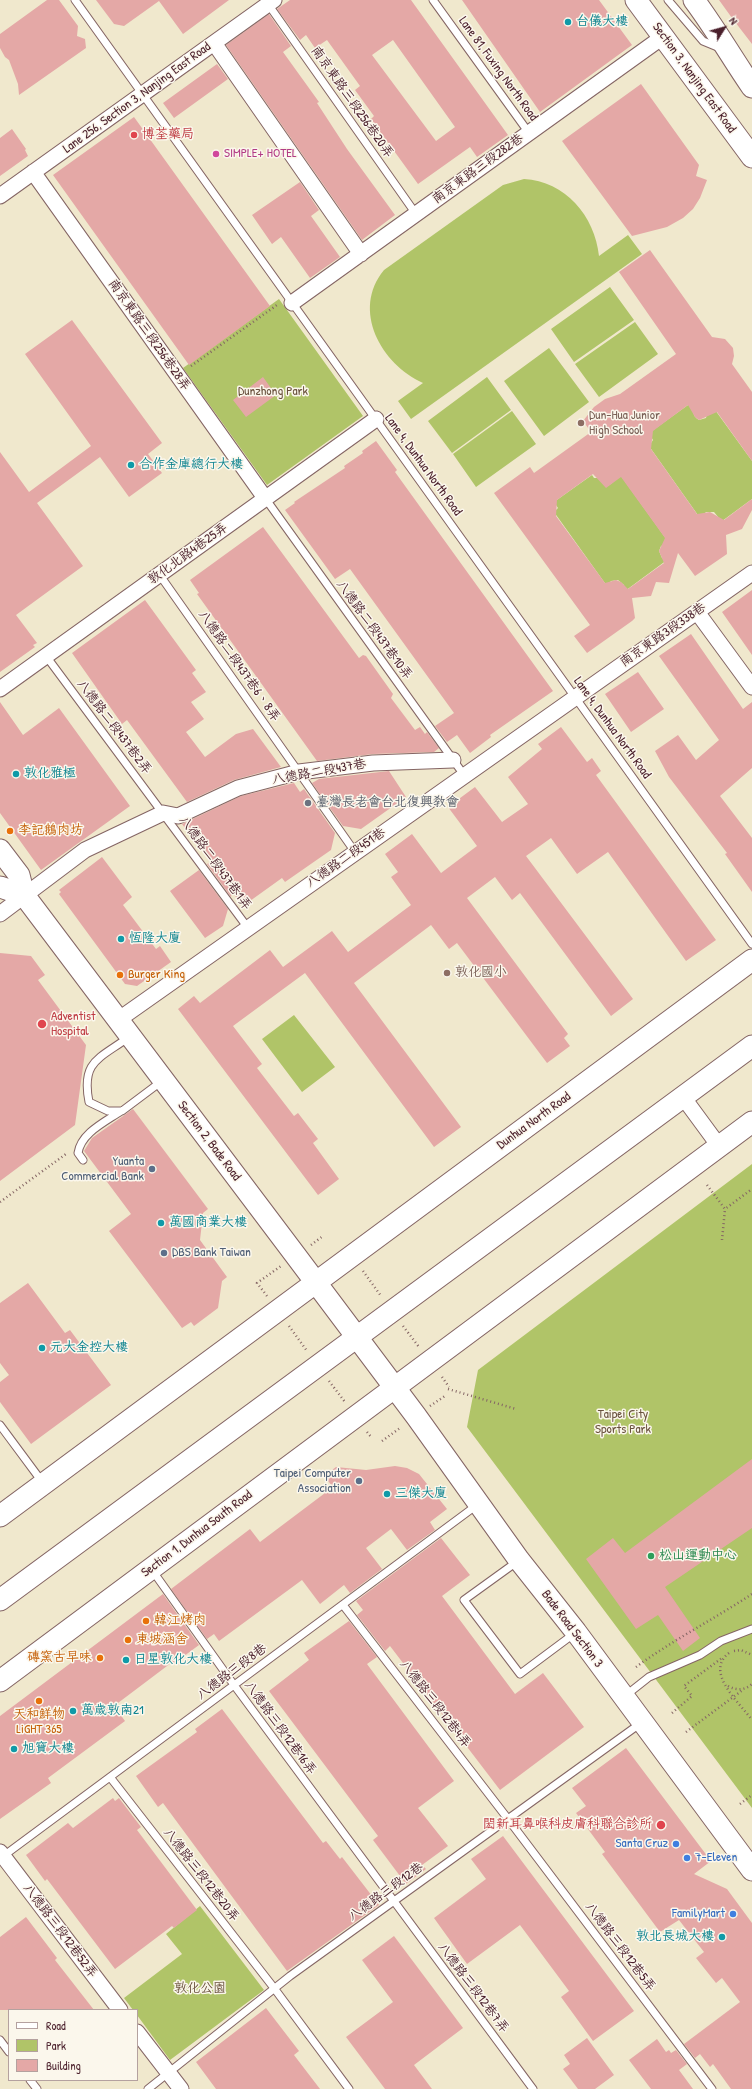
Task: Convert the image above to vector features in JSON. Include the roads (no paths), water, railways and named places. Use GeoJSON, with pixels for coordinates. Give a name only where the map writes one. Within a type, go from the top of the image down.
{"type":"FeatureCollection","features":[{"type":"Feature","properties":{"kind":"main road","name":"Section 3, Nanjing East Road"},"geometry":{"type":"LineString","coordinates":[[636,0],[664,36],[752,158]]}},
{"type":"Feature","properties":{"kind":"main road"},"geometry":{"type":"LineString","coordinates":[[694,0],[752,87]]}},
{"type":"Feature","properties":{"kind":"main road","name":"Section 2, Bade Road"},"geometry":{"type":"LineString","coordinates":[[0,850],[19,875],[24,895],[394,1387]]}},
{"type":"Feature","properties":{"kind":"main road"},"geometry":{"type":"LineString","coordinates":[[0,887],[24,895]]}},
{"type":"Feature","properties":{"kind":"main road","name":"Dunhua North Road"},"geometry":{"type":"LineString","coordinates":[[316,1282],[752,960]]}},
{"type":"Feature","properties":{"kind":"main road"},"geometry":{"type":"LineString","coordinates":[[0,1600],[358,1338],[752,1046]]}},
{"type":"Feature","properties":{"kind":"main road"},"geometry":{"type":"LineString","coordinates":[[394,1387],[752,1122]]}},
{"type":"Feature","properties":{"kind":"main road"},"geometry":{"type":"LineString","coordinates":[[0,1516],[316,1282]]}},
{"type":"Feature","properties":{"kind":"main road","name":"Bade Road Section 3"},"geometry":{"type":"LineString","coordinates":[[394,1387],[519,1560],[576,1632],[752,1870]]}},
{"type":"Feature","properties":{"kind":"main road","name":"Section 1, Dunhua South Road"},"geometry":{"type":"LineString","coordinates":[[0,1681],[394,1387]]}},
{"type":"Feature","properties":{"kind":"street","name":"Lane 256, Section 3, Nanjing East Road"},"geometry":{"type":"LineString","coordinates":[[0,196],[271,2]]}},
{"type":"Feature","properties":{"kind":"street","name":"南京東路三段282巷"},"geometry":{"type":"LineString","coordinates":[[292,303],[664,36]]}},
{"type":"Feature","properties":{"kind":"street"},"geometry":{"type":"LineString","coordinates":[[214,43],[361,254]]}},
{"type":"Feature","properties":{"kind":"street","name":"南京東路三段256巷28弄"},"geometry":{"type":"LineString","coordinates":[[33,172],[265,498]]}},
{"type":"Feature","properties":{"kind":"street","name":"敦化北路4巷25弄"},"geometry":{"type":"LineString","coordinates":[[0,689],[376,419]]}},
{"type":"Feature","properties":{"kind":"street","name":"南京東路3段338巷"},"geometry":{"type":"LineString","coordinates":[[575,697],[752,573]]}},
{"type":"Feature","properties":{"kind":"street"},"geometry":{"type":"LineString","coordinates":[[697,612],[752,687]]}},
{"type":"Feature","properties":{"kind":"street","name":"八德路二段451巷"},"geometry":{"type":"LineString","coordinates":[[118,1020],[575,697]]}},
{"type":"Feature","properties":{"kind":"street","name":"八德路二段437巷"},"geometry":{"type":"LineString","coordinates":[[0,914],[85,850],[163,813],[178,816],[238,788],[299,772],[372,763],[453,760]]}},
{"type":"Feature","properties":{"kind":"street"},"geometry":{"type":"LineString","coordinates":[[683,1097],[719,1146]]}},
{"type":"Feature","properties":{"kind":"street","name":"八德路三段12巷52弄"},"geometry":{"type":"LineString","coordinates":[[1,1856],[119,2009]]}},
{"type":"Feature","properties":{"kind":"street"},"geometry":{"type":"LineString","coordinates":[[138,2033],[181,2089]]}},
{"type":"Feature","properties":{"kind":"lane","name":"Lane 4, Dunhua North Road"},"geometry":{"type":"LineString","coordinates":[[75,0],[752,944]]}},
{"type":"Feature","properties":{"kind":"lane","name":"Lane 81, Fuxing North Road"},"geometry":{"type":"LineString","coordinates":[[433,0],[529,133]]}},
{"type":"Feature","properties":{"kind":"lane"},"geometry":{"type":"LineString","coordinates":[[668,0],[703,41],[726,50]]}},
{"type":"Feature","properties":{"kind":"lane","name":"南京東路三段256巷20弄"},"geometry":{"type":"LineString","coordinates":[[271,2],[416,214]]}},
{"type":"Feature","properties":{"kind":"lane","name":"八德路二段437巷10弄"},"geometry":{"type":"LineString","coordinates":[[265,498],[464,775]]}},
{"type":"Feature","properties":{"kind":"lane","name":"八德路二段437巷6、8弄"},"geometry":{"type":"LineString","coordinates":[[159,574],[355,852]]}},
{"type":"Feature","properties":{"kind":"lane","name":"八德路二段437巷2弄"},"geometry":{"type":"LineString","coordinates":[[46,656],[163,813]]}},
{"type":"Feature","properties":{"kind":"lane","name":"八德路二段437巷1弄"},"geometry":{"type":"LineString","coordinates":[[163,813],[248,928]]}},
{"type":"Feature","properties":{"kind":"lane"},"geometry":{"type":"LineString","coordinates":[[122,1111],[108,1111],[89,1102],[85,1084],[90,1066],[130,1036]]}},
{"type":"Feature","properties":{"kind":"lane"},"geometry":{"type":"LineString","coordinates":[[83,1160],[78,1153],[79,1144],[84,1138],[163,1080]]}},
{"type":"Feature","properties":{"kind":"lane"},"geometry":{"type":"LineString","coordinates":[[0,1425],[43,1484]]}},
{"type":"Feature","properties":{"kind":"lane","name":"八德路三段8巷"},"geometry":{"type":"LineString","coordinates":[[1,1856],[343,1605],[478,1503]]}},
{"type":"Feature","properties":{"kind":"lane"},"geometry":{"type":"LineString","coordinates":[[519,1560],[464,1600],[520,1674],[576,1632]]}},
{"type":"Feature","properties":{"kind":"lane","name":"八德路三段12巷16弄"},"geometry":{"type":"LineString","coordinates":[[150,1568],[393,1901]]}},
{"type":"Feature","properties":{"kind":"lane","name":"八德路三段12巷4弄"},"geometry":{"type":"LineString","coordinates":[[343,1605],[508,1819]]}},
{"type":"Feature","properties":{"kind":"lane"},"geometry":{"type":"LineString","coordinates":[[624,1697],[650,1677],[700,1655],[720,1642],[751,1630]]}},
{"type":"Feature","properties":{"kind":"lane","name":"八德路三段12巷"},"geometry":{"type":"LineString","coordinates":[[148,2089],[274,1988],[643,1722]]}},
{"type":"Feature","properties":{"kind":"lane","name":"八德路三段12巷20弄"},"geometry":{"type":"LineString","coordinates":[[110,1777],[274,1988],[349,2089]]}},
{"type":"Feature","properties":{"kind":"lane","name":"八德路三段12巷5弄"},"geometry":{"type":"LineString","coordinates":[[508,1819],[712,2089]]}},
{"type":"Feature","properties":{"kind":"lane","name":"八德路三段12巷7弄"},"geometry":{"type":"LineString","coordinates":[[393,1901],[533,2089]]}},
{"type":"Feature","properties":{"kind":"lane"},"geometry":{"type":"LineString","coordinates":[[0,2040],[8,2051]]}},
{"type":"Feature","properties":{"kind":"lane"},"geometry":{"type":"LineString","coordinates":[[31,2081],[37,2089]]}},
{"type":"Feature","properties":{"kind":"place","name":"台儀大樓"},"geometry":{"type":"Point","coordinates":[568,22]}},
{"type":"Feature","properties":{"kind":"place","name":"博荃藥局"},"geometry":{"type":"Point","coordinates":[134,135]}},
{"type":"Feature","properties":{"kind":"place","name":"SIMPLE+ HOTEL"},"geometry":{"type":"Point","coordinates":[216,154]}},
{"type":"Feature","properties":{"kind":"place","name":"Dun-Hua Junior High School"},"geometry":{"type":"Point","coordinates":[581,423]}},
{"type":"Feature","properties":{"kind":"place","name":"合作金庫總行大樓"},"geometry":{"type":"Point","coordinates":[131,465]}},
{"type":"Feature","properties":{"kind":"place","name":"敦化雅極"},"geometry":{"type":"Point","coordinates":[16,774]}},
{"type":"Feature","properties":{"kind":"place","name":"臺灣長老會台北復興教會"},"geometry":{"type":"Point","coordinates":[308,803]}},
{"type":"Feature","properties":{"kind":"place","name":"李記鵝肉坊"},"geometry":{"type":"Point","coordinates":[10,831]}},
{"type":"Feature","properties":{"kind":"place","name":"恆隆大廈"},"geometry":{"type":"Point","coordinates":[121,939]}},
{"type":"Feature","properties":{"kind":"place","name":"敦化國小"},"geometry":{"type":"Point","coordinates":[447,973]}},
{"type":"Feature","properties":{"kind":"place","name":"Burger King"},"geometry":{"type":"Point","coordinates":[120,975]}},
{"type":"Feature","properties":{"kind":"place","name":"Adventist Hospital"},"geometry":{"type":"Point","coordinates":[42,1024]}},
{"type":"Feature","properties":{"kind":"place","name":"Yuanta Commercial Bank"},"geometry":{"type":"Point","coordinates":[152,1169]}},
{"type":"Feature","properties":{"kind":"place","name":"萬國商業大樓"},"geometry":{"type":"Point","coordinates":[161,1223]}},
{"type":"Feature","properties":{"kind":"place","name":"DBS Bank Taiwan"},"geometry":{"type":"Point","coordinates":[164,1253]}},
{"type":"Feature","properties":{"kind":"place","name":"元大金控大樓"},"geometry":{"type":"Point","coordinates":[42,1348]}},
{"type":"Feature","properties":{"kind":"place","name":"Taipei Computer Association"},"geometry":{"type":"Point","coordinates":[359,1481]}},
{"type":"Feature","properties":{"kind":"place","name":"三傑大廈"},"geometry":{"type":"Point","coordinates":[387,1494]}},
{"type":"Feature","properties":{"kind":"place","name":"松山運動中心"},"geometry":{"type":"Point","coordinates":[651,1556]}},
{"type":"Feature","properties":{"kind":"place","name":"韓江烤肉"},"geometry":{"type":"Point","coordinates":[146,1621]}},
{"type":"Feature","properties":{"kind":"place","name":"東坡涵舍"},"geometry":{"type":"Point","coordinates":[128,1640]}},
{"type":"Feature","properties":{"kind":"place","name":"磚窯古早味"},"geometry":{"type":"Point","coordinates":[100,1658]}},
{"type":"Feature","properties":{"kind":"place","name":"日星敦化大樓"},"geometry":{"type":"Point","coordinates":[126,1660]}},
{"type":"Feature","properties":{"kind":"place","name":"天和鮮物 LiGHT 365"},"geometry":{"type":"Point","coordinates":[39,1701]}},
{"type":"Feature","properties":{"kind":"place","name":"萬歲敦南21"},"geometry":{"type":"Point","coordinates":[73,1711]}},
{"type":"Feature","properties":{"kind":"place","name":"旭寶大樓"},"geometry":{"type":"Point","coordinates":[14,1749]}},
{"type":"Feature","properties":{"kind":"place","name":"閎新耳鼻喉科皮膚科聯合診所"},"geometry":{"type":"Point","coordinates":[661,1825]}},
{"type":"Feature","properties":{"kind":"place","name":"Santa Cruz"},"geometry":{"type":"Point","coordinates":[676,1844]}},
{"type":"Feature","properties":{"kind":"place","name":"7-Eleven"},"geometry":{"type":"Point","coordinates":[687,1858]}},
{"type":"Feature","properties":{"kind":"place","name":"FamilyMart"},"geometry":{"type":"Point","coordinates":[733,1914]}},
{"type":"Feature","properties":{"kind":"place","name":"敦北長城大樓"},"geometry":{"type":"Point","coordinates":[722,1937]}},
{"type":"Feature","properties":{"kind":"park label","name":"Dunzhong Park"},"geometry":{"type":"Point","coordinates":[273,392]}},
{"type":"Feature","properties":{"kind":"park label","name":"Taipei City Sports Park"},"geometry":{"type":"Point","coordinates":[623,1422]}},
{"type":"Feature","properties":{"kind":"park label","name":"敦化公園"},"geometry":{"type":"Point","coordinates":[200,1989]}}]}
